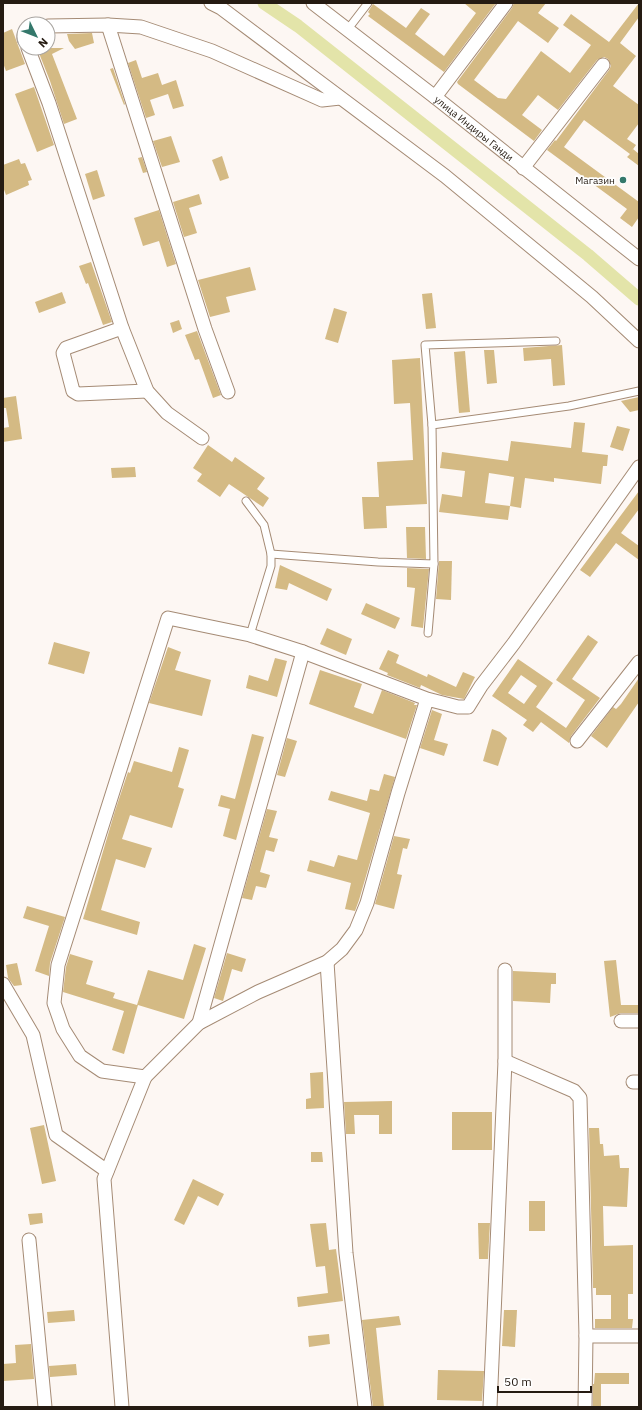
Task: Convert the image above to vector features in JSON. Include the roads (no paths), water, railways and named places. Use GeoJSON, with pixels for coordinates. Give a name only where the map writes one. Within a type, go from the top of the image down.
{"type":"FeatureCollection","features":[{"type":"Feature","properties":{"kind":"street"},"geometry":{"type":"LineString","coordinates":[[211,3],[221,8],[296,62],[340,98],[445,176],[592,297],[639,341]]}},
{"type":"Feature","properties":{"kind":"street","name":"улица Индиры Ганди"},"geometry":{"type":"LineString","coordinates":[[313,3],[435,97],[523,168],[638,254]]}},
{"type":"Feature","properties":{"kind":"street"},"geometry":{"type":"LineString","coordinates":[[435,97],[506,3]]}},
{"type":"Feature","properties":{"kind":"street"},"geometry":{"type":"LineString","coordinates":[[56,26],[108,25],[141,27],[212,50],[322,100],[340,98]]}},
{"type":"Feature","properties":{"kind":"street"},"geometry":{"type":"LineString","coordinates":[[108,25],[205,329],[228,392]]}},
{"type":"Feature","properties":{"kind":"street"},"geometry":{"type":"LineString","coordinates":[[31,56],[49,103],[122,328],[147,391],[167,413],[202,438]]}},
{"type":"Feature","properties":{"kind":"street"},"geometry":{"type":"LineString","coordinates":[[523,168],[603,65]]}},
{"type":"Feature","properties":{"kind":"street"},"geometry":{"type":"LineString","coordinates":[[122,328],[66,348],[63,352],[73,391],[78,394],[147,391]]}},
{"type":"Feature","properties":{"kind":"street"},"geometry":{"type":"LineString","coordinates":[[145,1077],[102,1071],[80,1056],[63,1029],[54,1003],[58,965],[168,618],[250,636],[303,652],[427,699],[458,707],[468,707],[481,686],[514,643],[639,468]]}},
{"type":"Feature","properties":{"kind":"street"},"geometry":{"type":"LineString","coordinates":[[198,1023],[303,652]]}},
{"type":"Feature","properties":{"kind":"street"},"geometry":{"type":"LineString","coordinates":[[577,741],[639,662]]}},
{"type":"Feature","properties":{"kind":"street"},"geometry":{"type":"LineString","coordinates":[[122,1407],[104,1179],[145,1077],[198,1023],[258,992],[327,962],[342,949],[356,930],[367,903],[398,793],[427,699]]}},
{"type":"Feature","properties":{"kind":"street"},"geometry":{"type":"LineString","coordinates":[[327,962],[346,1253],[365,1407]]}},
{"type":"Feature","properties":{"kind":"street"},"geometry":{"type":"LineString","coordinates":[[490,1407],[505,1061],[505,970]]}},
{"type":"Feature","properties":{"kind":"street"},"geometry":{"type":"LineString","coordinates":[[3,984],[33,1035],[56,1135],[107,1171]]}},
{"type":"Feature","properties":{"kind":"street"},"geometry":{"type":"LineString","coordinates":[[620,1021],[639,1021]]}},
{"type":"Feature","properties":{"kind":"street"},"geometry":{"type":"LineString","coordinates":[[505,1061],[574,1091],[580,1098],[586,1336],[585,1407]]}},
{"type":"Feature","properties":{"kind":"street"},"geometry":{"type":"LineString","coordinates":[[29,1240],[45,1407]]}},
{"type":"Feature","properties":{"kind":"street"},"geometry":{"type":"LineString","coordinates":[[586,1336],[639,1336]]}},
{"type":"Feature","properties":{"kind":"lane"},"geometry":{"type":"LineString","coordinates":[[348,29],[368,3]]}},
{"type":"Feature","properties":{"kind":"lane"},"geometry":{"type":"LineString","coordinates":[[428,633],[434,564],[432,425],[425,345],[556,341]]}},
{"type":"Feature","properties":{"kind":"lane"},"geometry":{"type":"LineString","coordinates":[[432,425],[569,406],[639,391]]}},
{"type":"Feature","properties":{"kind":"lane"},"geometry":{"type":"LineString","coordinates":[[246,501],[264,525],[271,554],[271,566],[250,636]]}},
{"type":"Feature","properties":{"kind":"lane"},"geometry":{"type":"LineString","coordinates":[[271,554],[378,562],[434,564]]}},
{"type":"Feature","properties":{"kind":"waterway"},"geometry":{"type":"LineString","coordinates":[[264,3],[298,26],[588,255],[639,299]]}},
{"type":"Feature","properties":{"kind":"place","name":"Магазин"},"geometry":{"type":"Point","coordinates":[623,180]}}]}
